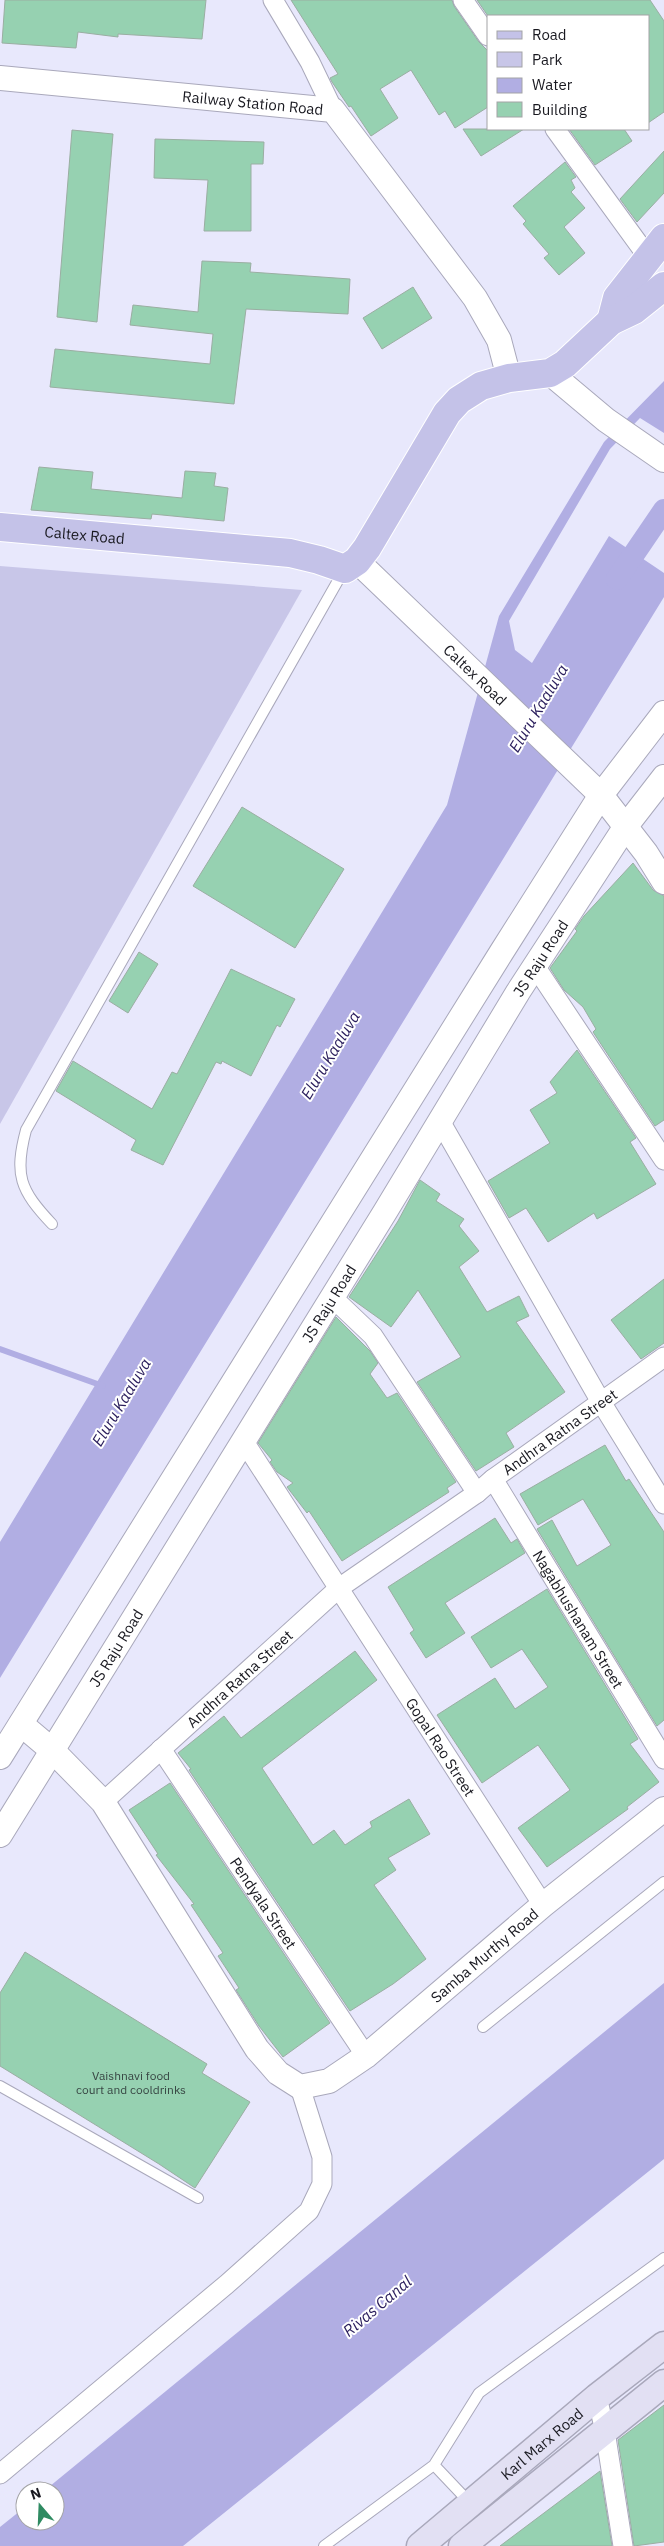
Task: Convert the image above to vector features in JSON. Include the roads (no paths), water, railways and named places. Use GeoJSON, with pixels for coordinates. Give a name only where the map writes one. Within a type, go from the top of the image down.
{"type":"FeatureCollection","features":[{"type":"Feature","properties":{"kind":"main road"},"geometry":{"type":"LineString","coordinates":[[611,321],[617,298],[656,248]]}},
{"type":"Feature","properties":{"kind":"main road"},"geometry":{"type":"LineString","coordinates":[[351,565],[367,548],[447,413],[459,400],[481,386],[509,378],[550,373],[565,364],[611,321],[634,310],[664,286]]}},
{"type":"Feature","properties":{"kind":"main road","name":"Caltex Road"},"geometry":{"type":"LineString","coordinates":[[0,527],[290,553],[351,565]]}},
{"type":"Feature","properties":{"kind":"main road","name":"Karl Marx Road"},"geometry":{"type":"LineString","coordinates":[[420,2546],[597,2397],[664,2345]]}},
{"type":"Feature","properties":{"kind":"main road","name":"Karl Marx Road"},"geometry":{"type":"LineString","coordinates":[[462,2546],[664,2383]]}},
{"type":"Feature","properties":{"kind":"street"},"geometry":{"type":"LineString","coordinates":[[273,0],[310,62],[333,110]]}},
{"type":"Feature","properties":{"kind":"street"},"geometry":{"type":"LineString","coordinates":[[471,3],[487,34]]}},
{"type":"Feature","properties":{"kind":"street","name":"Railway Station Road"},"geometry":{"type":"LineString","coordinates":[[0,78],[333,110],[475,298],[499,340],[509,378]]}},
{"type":"Feature","properties":{"kind":"street"},"geometry":{"type":"LineString","coordinates":[[556,130],[656,248]]}},
{"type":"Feature","properties":{"kind":"street"},"geometry":{"type":"LineString","coordinates":[[550,373],[606,420],[664,460]]}},
{"type":"Feature","properties":{"kind":"street","name":"Caltex Road"},"geometry":{"type":"LineString","coordinates":[[351,565],[461,660],[602,795],[626,826],[664,882]]}},
{"type":"Feature","properties":{"kind":"street"},"geometry":{"type":"LineString","coordinates":[[0,1757],[602,795],[664,713]]}},
{"type":"Feature","properties":{"kind":"street","name":"JS Raju Road"},"geometry":{"type":"LineString","coordinates":[[0,1835],[535,966],[626,826],[664,777]]}},
{"type":"Feature","properties":{"kind":"street"},"geometry":{"type":"LineString","coordinates":[[535,966],[664,1160]]}},
{"type":"Feature","properties":{"kind":"street"},"geometry":{"type":"LineString","coordinates":[[440,1121],[601,1402],[664,1504]]}},
{"type":"Feature","properties":{"kind":"street"},"geometry":{"type":"LineString","coordinates":[[332,1297],[374,1336],[477,1493]]}},
{"type":"Feature","properties":{"kind":"street","name":"Andhra Ratna Street"},"geometry":{"type":"LineString","coordinates":[[103,1802],[339,1588],[477,1493],[493,1479],[664,1357]]}},
{"type":"Feature","properties":{"kind":"street","name":"Gopal Rao Street"},"geometry":{"type":"LineString","coordinates":[[243,1440],[543,1905]]}},
{"type":"Feature","properties":{"kind":"street","name":"Nagabhushanam Street"},"geometry":{"type":"LineString","coordinates":[[493,1479],[664,1758]]}},
{"type":"Feature","properties":{"kind":"street"},"geometry":{"type":"LineString","coordinates":[[0,2474],[227,2284],[309,2211],[322,2184],[322,2157],[300,2087],[278,2073],[257,2049],[103,1802],[53,1751],[21,1724]]}},
{"type":"Feature","properties":{"kind":"street","name":"Pendyala Street"},"geometry":{"type":"LineString","coordinates":[[161,1749],[366,2056]]}},
{"type":"Feature","properties":{"kind":"street","name":"Samba Murthy Road"},"geometry":{"type":"LineString","coordinates":[[300,2087],[329,2081],[366,2056],[543,1905],[664,1809]]}},
{"type":"Feature","properties":{"kind":"street"},"geometry":{"type":"LineString","coordinates":[[597,2397],[605,2431],[623,2546]]}},
{"type":"Feature","properties":{"kind":"lane"},"geometry":{"type":"LineString","coordinates":[[52,1224],[27,1192],[19,1168],[26,1130],[351,565]]}},
{"type":"Feature","properties":{"kind":"lane"},"geometry":{"type":"LineString","coordinates":[[483,2027],[664,1882]]}},
{"type":"Feature","properties":{"kind":"lane"},"geometry":{"type":"LineString","coordinates":[[0,2086],[198,2198]]}},
{"type":"Feature","properties":{"kind":"lane"},"geometry":{"type":"LineString","coordinates":[[324,2546],[434,2465],[479,2393],[664,2258]]}},
{"type":"Feature","properties":{"kind":"lane"},"geometry":{"type":"LineString","coordinates":[[434,2465],[470,2503]]}},
{"type":"Feature","properties":{"kind":"water"},"geometry":{"type":"Polygon","coordinates":[[[664,381],[664,433],[640,418],[610,449],[509,621],[515,650],[532,663],[609,536],[664,573],[664,597],[0,1678],[0,1542],[447,805],[499,616],[604,442],[664,381]]]}},
{"type":"Feature","properties":{"kind":"water","name":"Rivas Canal"},"geometry":{"type":"Polygon","coordinates":[[[664,1983],[664,2159],[183,2546],[0,2546],[0,2527],[15,2515],[15,2531],[65,2531],[65,2481],[56,2481],[664,1983]]]}},
{"type":"Feature","properties":{"kind":"waterway","name":"Eluru Kaaluva"},"geometry":{"type":"LineString","coordinates":[[617,579],[664,510]]}},
{"type":"Feature","properties":{"kind":"waterway"},"geometry":{"type":"LineString","coordinates":[[0,1349],[103,1386]]}}]}
